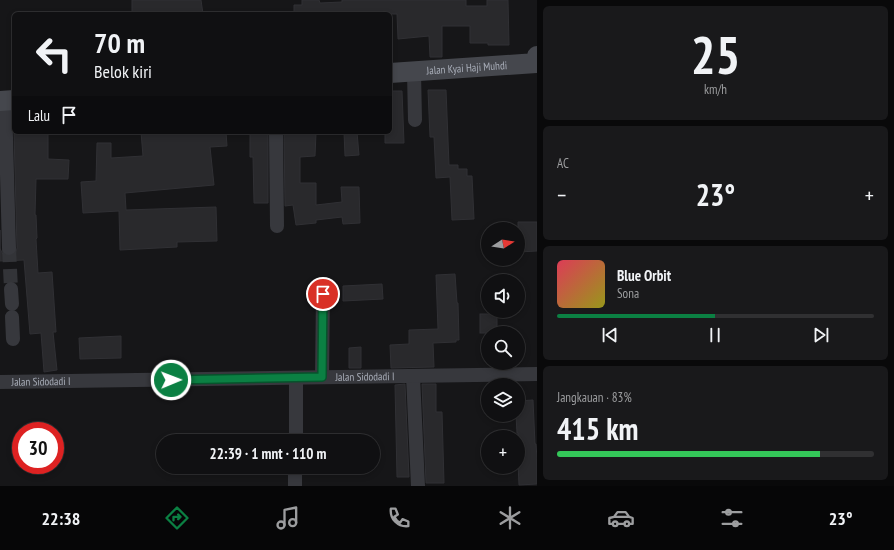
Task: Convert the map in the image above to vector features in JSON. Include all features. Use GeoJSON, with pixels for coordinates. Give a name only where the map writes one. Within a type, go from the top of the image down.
{"type":"FeatureCollection","features":[{"type":"Feature","properties":{"kind":"street","name":"Jalan Kyai Haji Muhdi"},"geometry":{"type":"LineString","coordinates":[[392,74],[537,61]]}},
{"type":"Feature","properties":{"kind":"street"},"geometry":{"type":"LineString","coordinates":[[414,72],[415,120]]}},
{"type":"Feature","properties":{"kind":"street"},"geometry":{"type":"LineString","coordinates":[[6,101],[9,248]]}},
{"type":"Feature","properties":{"kind":"street"},"geometry":{"type":"LineString","coordinates":[[276,134],[277,226]]}},
{"type":"Feature","properties":{"kind":"street"},"geometry":{"type":"LineString","coordinates":[[11,289],[13,339]]}},
{"type":"Feature","properties":{"kind":"street"},"geometry":{"type":"LineString","coordinates":[[322,377],[323,294]]}},
{"type":"Feature","properties":{"kind":"street","name":"Jalan Sidodadi I"},"geometry":{"type":"LineString","coordinates":[[0,382],[537,374]]}},
{"type":"Feature","properties":{"kind":"street"},"geometry":{"type":"LineString","coordinates":[[413,376],[418,486]]}},
{"type":"Feature","properties":{"kind":"street"},"geometry":{"type":"LineString","coordinates":[[296,378],[296,434]]}},
{"type":"Feature","properties":{"kind":"street"},"geometry":{"type":"LineString","coordinates":[[295,474],[295,486]]}},
{"type":"Feature","properties":{"kind":"building"},"geometry":{"type":"Polygon","coordinates":[[[132,0],[201,0],[203,12],[132,12],[132,0]]]}},
{"type":"Feature","properties":{"kind":"building"},"geometry":{"type":"Polygon","coordinates":[[[302,0],[319,0],[320,3],[342,2],[342,0],[466,0],[466,6],[487,6],[487,0],[508,0],[509,45],[470,43],[470,26],[442,26],[442,57],[430,57],[429,36],[398,39],[397,14],[392,14],[392,12],[294,12],[294,5],[302,5],[302,0]]]}},
{"type":"Feature","properties":{"kind":"building"},"geometry":{"type":"Polygon","coordinates":[[[428,90],[446,90],[449,165],[458,165],[458,169],[467,169],[467,176],[472,176],[474,219],[452,220],[450,177],[436,178],[434,137],[430,137],[428,90]]]}},
{"type":"Feature","properties":{"kind":"building"},"geometry":{"type":"Polygon","coordinates":[[[392,91],[402,91],[404,143],[385,143],[385,134],[392,134],[392,91]]]}},
{"type":"Feature","properties":{"kind":"building"},"geometry":{"type":"Polygon","coordinates":[[[14,134],[48,134],[48,159],[69,160],[68,179],[36,179],[35,215],[38,273],[52,272],[56,332],[53,332],[57,370],[44,372],[41,333],[30,334],[24,260],[0,261],[0,248],[5,256],[10,256],[14,255],[17,248],[14,134]]]}},
{"type":"Feature","properties":{"kind":"building"},"geometry":{"type":"Polygon","coordinates":[[[141,134],[226,134],[227,146],[210,147],[214,185],[125,193],[126,210],[216,207],[217,241],[177,242],[177,247],[120,250],[119,211],[83,213],[81,182],[96,181],[97,143],[111,143],[111,158],[143,156],[141,134]]]}},
{"type":"Feature","properties":{"kind":"building"},"geometry":{"type":"Polygon","coordinates":[[[250,134],[268,134],[268,203],[254,203],[253,157],[250,157],[250,134]]]}},
{"type":"Feature","properties":{"kind":"building"},"geometry":{"type":"Polygon","coordinates":[[[284,134],[316,134],[315,156],[300,157],[300,183],[316,183],[316,205],[342,202],[341,187],[359,187],[360,223],[343,224],[342,217],[316,220],[316,223],[296,225],[293,205],[285,206],[284,134]]]}},
{"type":"Feature","properties":{"kind":"building"},"geometry":{"type":"Polygon","coordinates":[[[344,134],[357,134],[359,155],[345,156],[344,134]]]}},
{"type":"Feature","properties":{"kind":"building"},"geometry":{"type":"Polygon","coordinates":[[[525,222],[537,222],[537,251],[525,252],[525,222]]]}},
{"type":"Feature","properties":{"kind":"building"},"geometry":{"type":"Polygon","coordinates":[[[455,274],[458,303],[459,340],[456,340],[456,342],[433,343],[434,367],[391,368],[390,345],[409,344],[409,330],[438,329],[436,275],[455,274]]]}},
{"type":"Feature","properties":{"kind":"building"},"geometry":{"type":"Polygon","coordinates":[[[382,284],[383,299],[343,301],[343,286],[382,284]]]}},
{"type":"Feature","properties":{"kind":"building"},"geometry":{"type":"Polygon","coordinates":[[[480,314],[481,318],[497,318],[497,326],[481,326],[480,333],[480,314]]]}},
{"type":"Feature","properties":{"kind":"building"},"geometry":{"type":"Polygon","coordinates":[[[121,336],[121,358],[80,359],[79,338],[121,336]]]}},
{"type":"Feature","properties":{"kind":"building"},"geometry":{"type":"Polygon","coordinates":[[[361,347],[361,368],[349,368],[349,348],[361,347]]]}},
{"type":"Feature","properties":{"kind":"building"},"geometry":{"type":"Polygon","coordinates":[[[405,384],[409,477],[397,477],[395,385],[405,384]]]}},
{"type":"Feature","properties":{"kind":"building"},"geometry":{"type":"Polygon","coordinates":[[[422,384],[436,384],[436,412],[442,412],[444,483],[426,483],[422,384]]]}},
{"type":"Feature","properties":{"kind":"building"},"geometry":{"type":"Polygon","coordinates":[[[533,400],[537,484],[519,485],[518,474],[525,474],[525,430],[517,430],[516,422],[525,422],[525,401],[533,400]]]}},
{"type":"Feature","properties":{"kind":"tunnel"},"geometry":{"type":"LineString","coordinates":[[9,248],[11,289]]}},
{"type":"Feature","properties":{"kind":"route"},"geometry":{"type":"LineString","coordinates":[[171,380],[322,377],[323,294]]}}]}
